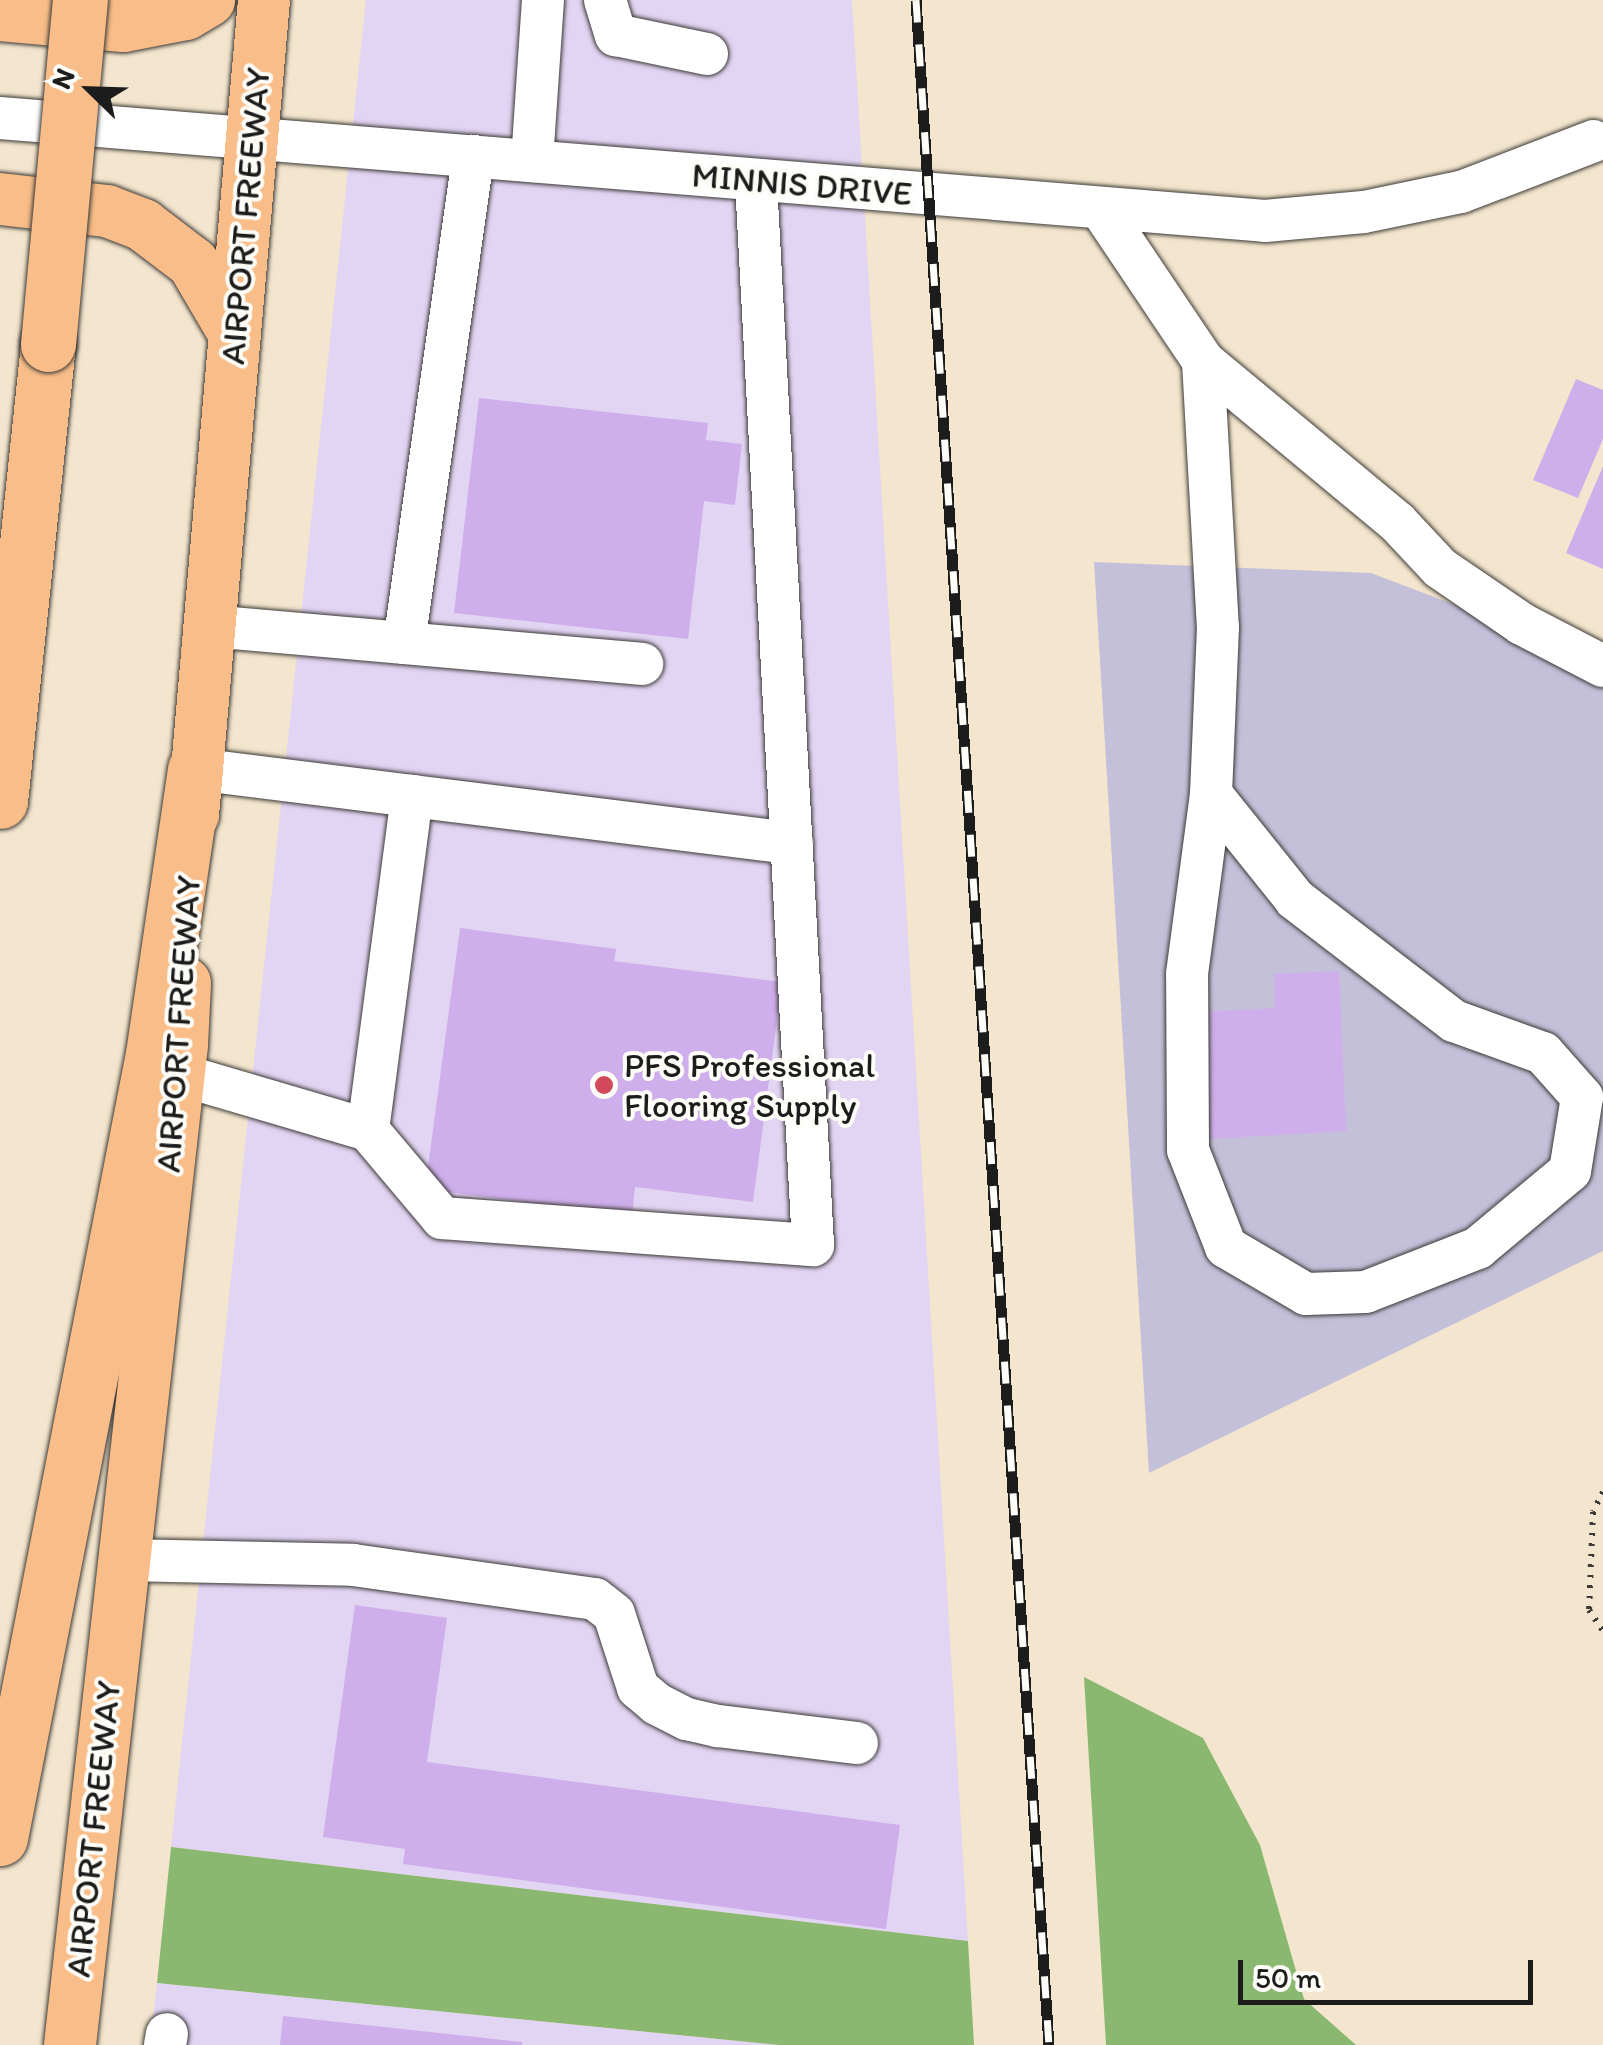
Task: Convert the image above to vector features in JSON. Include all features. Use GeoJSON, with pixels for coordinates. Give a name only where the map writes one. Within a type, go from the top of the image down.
{"type":"FeatureCollection","features":[{"type":"Feature","properties":{"kind":"highway"},"geometry":{"type":"LineString","coordinates":[[0,801],[80,0]]}},
{"type":"Feature","properties":{"kind":"highway"},"geometry":{"type":"LineString","coordinates":[[0,1838],[153,1054],[196,769]]}},
{"type":"Feature","properties":{"kind":"main road"},"geometry":{"type":"LineString","coordinates":[[0,15],[124,26],[186,14],[210,0]]}},
{"type":"Feature","properties":{"kind":"main road","name":"AIRPORT FREEWAY"},"geometry":{"type":"LineString","coordinates":[[70,2045],[178,1074],[196,769],[264,0]]}},
{"type":"Feature","properties":{"kind":"main road"},"geometry":{"type":"LineString","coordinates":[[0,199],[107,210],[143,225],[193,263],[234,333]]}},
{"type":"Feature","properties":{"kind":"street"},"geometry":{"type":"LineString","coordinates":[[532,161],[543,0]]}},
{"type":"Feature","properties":{"kind":"street"},"geometry":{"type":"LineString","coordinates":[[605,0],[616,36],[708,54]]}},
{"type":"Feature","properties":{"kind":"street","name":"MINNIS DRIVE"},"geometry":{"type":"LineString","coordinates":[[0,118],[1265,220],[1364,212],[1461,192],[1594,142]]}},
{"type":"Feature","properties":{"kind":"street"},"geometry":{"type":"LineString","coordinates":[[404,643],[473,156]]}},
{"type":"Feature","properties":{"kind":"street"},"geometry":{"type":"LineString","coordinates":[[178,1074],[368,1130],[442,1218],[813,1245],[756,180]]}},
{"type":"Feature","properties":{"kind":"street"},"geometry":{"type":"LineString","coordinates":[[1101,209],[1204,361],[1397,522],[1440,568],[1522,624],[1603,666]]}},
{"type":"Feature","properties":{"kind":"street"},"geometry":{"type":"LineString","coordinates":[[1204,361],[1218,627],[1211,794],[1187,974],[1188,1150],[1226,1247],[1306,1294],[1366,1292],[1478,1248],[1570,1171],[1582,1097],[1543,1053],[1454,1020],[1295,898],[1211,794]]}},
{"type":"Feature","properties":{"kind":"street"},"geometry":{"type":"LineString","coordinates":[[209,626],[642,664]]}},
{"type":"Feature","properties":{"kind":"street"},"geometry":{"type":"LineString","coordinates":[[196,769],[792,844]]}},
{"type":"Feature","properties":{"kind":"street"},"geometry":{"type":"LineString","coordinates":[[368,1130],[412,796]]}},
{"type":"Feature","properties":{"kind":"street"},"geometry":{"type":"LineString","coordinates":[[123,1560],[354,1565],[595,1599],[614,1614],[638,1688],[657,1704],[687,1719],[718,1726],[857,1742]]}},
{"type":"Feature","properties":{"kind":"path"},"geometry":{"type":"LineString","coordinates":[[1603,1492],[1593,1512],[1589,1610],[1603,1632]]}},
{"type":"Feature","properties":{"kind":"shaded area"},"geometry":{"type":"Polygon","coordinates":[[[366,0],[852,0],[968,1941],[171,1847],[366,0]]]}},
{"type":"Feature","properties":{"kind":"shaded area"},"geometry":{"type":"Polygon","coordinates":[[[1094,562],[1371,573],[1466,609],[1603,685],[1603,1251],[1149,1473],[1094,562]]]}},
{"type":"Feature","properties":{"kind":"shaded area"},"geometry":{"type":"Polygon","coordinates":[[[157,1983],[779,2045],[150,2045],[157,1983]]]}},
{"type":"Feature","properties":{"kind":"green space"},"geometry":{"type":"Polygon","coordinates":[[[1084,1677],[1203,1738],[1260,1845],[1304,1999],[1356,2045],[1106,2045],[1084,1677]]]}},
{"type":"Feature","properties":{"kind":"green space"},"geometry":{"type":"Polygon","coordinates":[[[171,1847],[968,1941],[974,2045],[779,2045],[157,1983],[171,1847]]]}},
{"type":"Feature","properties":{"kind":"building"},"geometry":{"type":"Polygon","coordinates":[[[1576,379],[1603,390],[1603,439],[1578,498],[1533,480],[1576,379]]]}},
{"type":"Feature","properties":{"kind":"building"},"geometry":{"type":"Polygon","coordinates":[[[479,398],[708,423],[706,440],[742,444],[735,505],[704,501],[688,639],[454,613],[479,398]]]}},
{"type":"Feature","properties":{"kind":"building"},"geometry":{"type":"Polygon","coordinates":[[[1603,466],[1603,569],[1566,553],[1603,466]]]}},
{"type":"Feature","properties":{"kind":"building","name":"PFS Professional Flooring Supply"},"geometry":{"type":"Polygon","coordinates":[[[460,928],[616,949],[614,961],[782,982],[753,1202],[635,1187],[632,1216],[425,1189],[460,928]]]}},
{"type":"Feature","properties":{"kind":"building"},"geometry":{"type":"Polygon","coordinates":[[[1339,971],[1346,1131],[1210,1139],[1204,1012],[1275,1008],[1274,974],[1339,971]]]}},
{"type":"Feature","properties":{"kind":"building"},"geometry":{"type":"Polygon","coordinates":[[[355,1605],[447,1618],[427,1762],[900,1825],[886,1929],[403,1864],[405,1849],[323,1837],[355,1605]]]}},
{"type":"Feature","properties":{"kind":"building"},"geometry":{"type":"Polygon","coordinates":[[[283,2016],[522,2042],[522,2045],[280,2045],[283,2016]]]}},
{"type":"Feature","properties":{"kind":"railway"},"geometry":{"type":"LineString","coordinates":[[916,0],[1049,2045]]}},
{"type":"Feature","properties":{"kind":"place","name":"PFS Professional Flooring Supply"},"geometry":{"type":"Point","coordinates":[604,1085]}}]}
